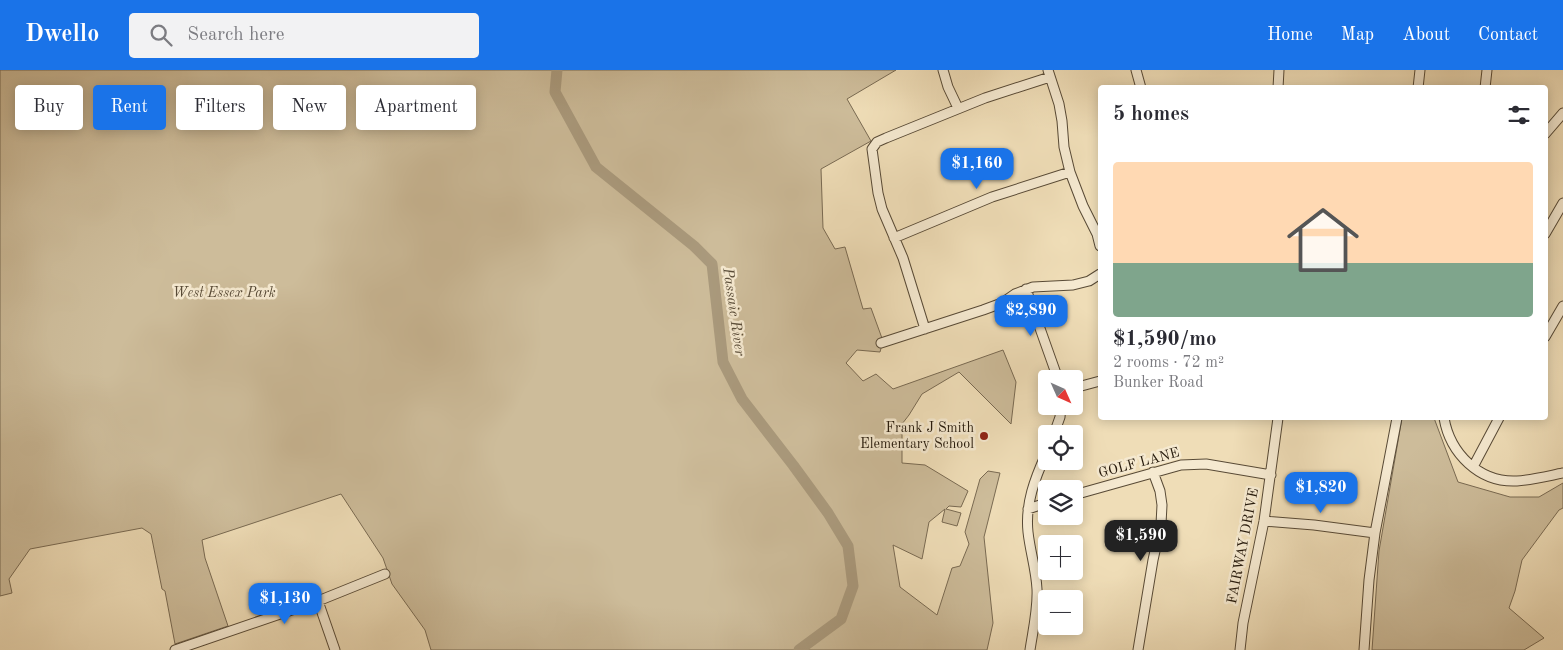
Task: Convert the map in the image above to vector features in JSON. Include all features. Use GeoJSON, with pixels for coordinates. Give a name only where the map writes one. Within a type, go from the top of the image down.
{"type":"FeatureCollection","features":[{"type":"Feature","properties":{"kind":"street"},"geometry":{"type":"LineString","coordinates":[[943,70],[948,87],[958,108]]}},
{"type":"Feature","properties":{"kind":"street"},"geometry":{"type":"LineString","coordinates":[[1136,70],[1140,85]]}},
{"type":"Feature","properties":{"kind":"street"},"geometry":{"type":"LineString","coordinates":[[1278,85],[1279,70]]}},
{"type":"Feature","properties":{"kind":"street"},"geometry":{"type":"LineString","coordinates":[[1418,85],[1420,70]]}},
{"type":"Feature","properties":{"kind":"street"},"geometry":{"type":"LineString","coordinates":[[1485,85],[1486,70]]}},
{"type":"Feature","properties":{"kind":"street"},"geometry":{"type":"LineString","coordinates":[[925,329],[910,278],[882,209],[872,149],[877,142],[958,108],[1049,74],[1062,121],[1064,147],[1070,172],[1082,206],[1098,238]]}},
{"type":"Feature","properties":{"kind":"street"},"geometry":{"type":"LineString","coordinates":[[1548,130],[1563,113]]}},
{"type":"Feature","properties":{"kind":"street"},"geometry":{"type":"LineString","coordinates":[[894,238],[992,197],[1070,172]]}},
{"type":"Feature","properties":{"kind":"street"},"geometry":{"type":"LineString","coordinates":[[1548,229],[1563,203]]}},
{"type":"Feature","properties":{"kind":"street"},"geometry":{"type":"LineString","coordinates":[[881,343],[983,310],[1026,289],[1044,285],[1081,283],[1098,275]]}},
{"type":"Feature","properties":{"kind":"street"},"geometry":{"type":"LineString","coordinates":[[1026,289],[1055,370]]}},
{"type":"Feature","properties":{"kind":"street"},"geometry":{"type":"LineString","coordinates":[[1548,332],[1563,306]]}},
{"type":"Feature","properties":{"kind":"street"},"geometry":{"type":"LineString","coordinates":[[1083,386],[1098,382]]}},
{"type":"Feature","properties":{"kind":"street","name":"FAIRWAY DRIVE"},"geometry":{"type":"LineString","coordinates":[[1240,650],[1242,623],[1264,521],[1278,420]]}},
{"type":"Feature","properties":{"kind":"street"},"geometry":{"type":"LineString","coordinates":[[1364,650],[1369,580],[1375,533],[1397,420]]}},
{"type":"Feature","properties":{"kind":"street"},"geometry":{"type":"LineString","coordinates":[[1444,420],[1447,432],[1461,456],[1473,467],[1490,476],[1511,481],[1563,473]]}},
{"type":"Feature","properties":{"kind":"street"},"geometry":{"type":"LineString","coordinates":[[1473,467],[1498,420]]}},
{"type":"Feature","properties":{"kind":"street","name":"GOLF LANE"},"geometry":{"type":"LineString","coordinates":[[1083,492],[1181,465],[1206,464],[1271,475]]}},
{"type":"Feature","properties":{"kind":"street"},"geometry":{"type":"LineString","coordinates":[[1030,650],[1037,592],[1028,532],[1028,509],[1031,494],[1040,470]]}},
{"type":"Feature","properties":{"kind":"street"},"geometry":{"type":"LineString","coordinates":[[1138,650],[1161,524],[1162,505],[1160,491],[1153,472]]}},
{"type":"Feature","properties":{"kind":"street"},"geometry":{"type":"LineString","coordinates":[[1028,509],[1038,506]]}},
{"type":"Feature","properties":{"kind":"street"},"geometry":{"type":"LineString","coordinates":[[1264,521],[1375,533]]}},
{"type":"Feature","properties":{"kind":"street"},"geometry":{"type":"LineString","coordinates":[[175,650],[318,601],[385,574]]}},
{"type":"Feature","properties":{"kind":"street"},"geometry":{"type":"LineString","coordinates":[[318,601],[335,650]]}},
{"type":"Feature","properties":{"kind":"green space","name":"West Essex Park"},"geometry":{"type":"Polygon","coordinates":[[[0,70],[896,70],[847,99],[871,141],[821,169],[823,228],[835,249],[845,247],[863,309],[871,308],[883,341],[880,352],[857,350],[846,363],[863,381],[876,374],[893,389],[1003,350],[1016,382],[1011,424],[959,372],[922,394],[902,424],[902,463],[925,465],[968,491],[961,507],[949,506],[946,509],[961,513],[957,526],[942,522],[945,509],[929,522],[922,559],[893,545],[900,587],[937,615],[952,568],[960,566],[969,544],[965,532],[980,479],[988,471],[1000,473],[984,537],[993,623],[987,650],[431,650],[425,630],[392,584],[383,558],[341,494],[202,540],[205,558],[228,626],[175,644],[165,591],[162,589],[151,534],[142,528],[30,549],[9,579],[12,593],[0,596],[0,70]]]}},
{"type":"Feature","properties":{"kind":"green space"},"geometry":{"type":"Polygon","coordinates":[[[1402,420],[1435,420],[1458,482],[1510,497],[1539,497],[1563,483],[1563,508],[1559,510],[1522,560],[1509,608],[1544,638],[1524,650],[1372,650],[1379,551],[1402,420]]]}},
{"type":"Feature","properties":{"kind":"waterway","name":"Passaic River"},"geometry":{"type":"LineString","coordinates":[[557,70],[555,92],[596,167],[694,246],[712,264],[723,362],[742,399],[828,513],[848,546],[853,586],[841,619],[799,650]]}},
{"type":"Feature","properties":{"kind":"place","name":"Frank J Smith Elementary School"},"geometry":{"type":"Point","coordinates":[984,436]}}]}
